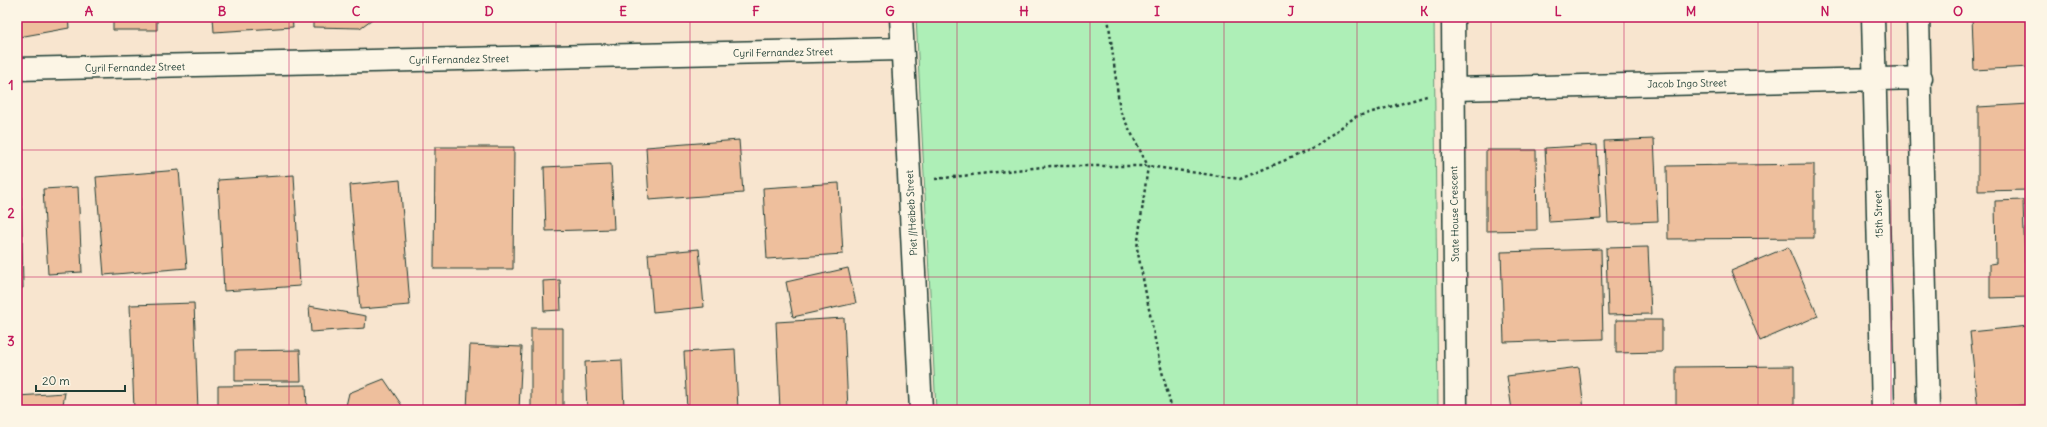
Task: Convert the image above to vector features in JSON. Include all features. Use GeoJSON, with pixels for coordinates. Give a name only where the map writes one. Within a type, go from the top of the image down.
{"type":"FeatureCollection","features":[{"type":"Feature","properties":{"kind":"street","name":"Piet //Heibeb Street"},"geometry":{"type":"LineString","coordinates":[[901,17],[901,49],[921,410]]}},
{"type":"Feature","properties":{"kind":"street","name":"State House Crescent"},"geometry":{"type":"LineString","coordinates":[[1453,17],[1456,410]]}},
{"type":"Feature","properties":{"kind":"street","name":"15th Street"},"geometry":{"type":"LineString","coordinates":[[1873,17],[1884,410]]}},
{"type":"Feature","properties":{"kind":"street"},"geometry":{"type":"LineString","coordinates":[[1918,17],[1921,78],[1928,410]]}},
{"type":"Feature","properties":{"kind":"street","name":"Cyril Fernandez Street"},"geometry":{"type":"LineString","coordinates":[[17,69],[901,49]]}},
{"type":"Feature","properties":{"kind":"street","name":"Jacob Ingo Street"},"geometry":{"type":"LineString","coordinates":[[1453,89],[1921,78]]}},
{"type":"Feature","properties":{"kind":"path"},"geometry":{"type":"LineString","coordinates":[[1108,17],[1120,111],[1148,166],[1137,248],[1159,360],[1172,410]]}},
{"type":"Feature","properties":{"kind":"path"},"geometry":{"type":"LineString","coordinates":[[909,182],[1051,166],[1148,166],[1240,179],[1312,150],[1355,117],[1453,89]]}},
{"type":"Feature","properties":{"kind":"green space"},"geometry":{"type":"Polygon","coordinates":[[[916,17],[1434,17],[1438,410],[936,410],[916,17]]]}},
{"type":"Feature","properties":{"kind":"building"},"geometry":{"type":"Polygon","coordinates":[[[17,17],[68,17],[69,28],[19,37],[17,17]]]}},
{"type":"Feature","properties":{"kind":"building"},"geometry":{"type":"Polygon","coordinates":[[[113,17],[157,17],[157,30],[113,30],[113,17]]]}},
{"type":"Feature","properties":{"kind":"building"},"geometry":{"type":"Polygon","coordinates":[[[213,17],[292,17],[293,27],[214,32],[213,17]]]}},
{"type":"Feature","properties":{"kind":"building"},"geometry":{"type":"Polygon","coordinates":[[[313,17],[375,17],[360,28],[313,27],[313,17]]]}},
{"type":"Feature","properties":{"kind":"building"},"geometry":{"type":"Polygon","coordinates":[[[1972,17],[2030,17],[2030,67],[1974,70],[1972,17]]]}},
{"type":"Feature","properties":{"kind":"building"},"geometry":{"type":"Polygon","coordinates":[[[2030,104],[2030,190],[1978,191],[1978,107],[2030,104]]]}},
{"type":"Feature","properties":{"kind":"building"},"geometry":{"type":"Polygon","coordinates":[[[1654,139],[1658,221],[1608,223],[1604,141],[1654,139]]]}},
{"type":"Feature","properties":{"kind":"building"},"geometry":{"type":"Polygon","coordinates":[[[739,140],[743,193],[649,200],[646,147],[739,140]]]}},
{"type":"Feature","properties":{"kind":"building"},"geometry":{"type":"Polygon","coordinates":[[[1597,145],[1601,219],[1549,222],[1545,148],[1597,145]]]}},
{"type":"Feature","properties":{"kind":"building"},"geometry":{"type":"Polygon","coordinates":[[[435,147],[514,147],[513,269],[434,269],[435,147]]]}},
{"type":"Feature","properties":{"kind":"building"},"geometry":{"type":"Polygon","coordinates":[[[1486,150],[1536,150],[1537,230],[1486,231],[1486,150]]]}},
{"type":"Feature","properties":{"kind":"building"},"geometry":{"type":"Polygon","coordinates":[[[611,164],[614,229],[546,231],[544,167],[611,164]]]}},
{"type":"Feature","properties":{"kind":"building"},"geometry":{"type":"Polygon","coordinates":[[[1814,164],[1814,238],[1668,239],[1667,166],[1814,164]]]}},
{"type":"Feature","properties":{"kind":"building"},"geometry":{"type":"Polygon","coordinates":[[[179,170],[187,268],[104,275],[96,177],[179,170]]]}},
{"type":"Feature","properties":{"kind":"building"},"geometry":{"type":"Polygon","coordinates":[[[294,175],[300,286],[224,291],[218,180],[294,175]]]}},
{"type":"Feature","properties":{"kind":"building"},"geometry":{"type":"Polygon","coordinates":[[[400,180],[410,305],[360,309],[350,185],[400,180]]]}},
{"type":"Feature","properties":{"kind":"building"},"geometry":{"type":"Polygon","coordinates":[[[17,182],[21,182],[23,288],[17,288],[17,182]]]}},
{"type":"Feature","properties":{"kind":"building"},"geometry":{"type":"Polygon","coordinates":[[[839,183],[843,254],[767,259],[763,188],[839,183]]]}},
{"type":"Feature","properties":{"kind":"building"},"geometry":{"type":"Polygon","coordinates":[[[78,187],[82,272],[48,274],[43,189],[78,187]]]}},
{"type":"Feature","properties":{"kind":"building"},"geometry":{"type":"Polygon","coordinates":[[[2023,200],[2025,263],[2030,263],[2030,297],[1990,298],[1990,264],[1996,263],[1995,201],[2023,200]]]}},
{"type":"Feature","properties":{"kind":"building"},"geometry":{"type":"Polygon","coordinates":[[[1648,247],[1651,314],[1608,315],[1606,248],[1648,247]]]}},
{"type":"Feature","properties":{"kind":"building"},"geometry":{"type":"Polygon","coordinates":[[[1788,247],[1818,316],[1760,341],[1731,271],[1788,247]]]}},
{"type":"Feature","properties":{"kind":"building"},"geometry":{"type":"Polygon","coordinates":[[[699,249],[704,307],[653,312],[648,254],[699,249]]]}},
{"type":"Feature","properties":{"kind":"building"},"geometry":{"type":"Polygon","coordinates":[[[1601,249],[1603,339],[1504,342],[1501,252],[1601,249]]]}},
{"type":"Feature","properties":{"kind":"building"},"geometry":{"type":"Polygon","coordinates":[[[848,268],[856,303],[793,317],[786,282],[848,268]]]}},
{"type":"Feature","properties":{"kind":"building"},"geometry":{"type":"Polygon","coordinates":[[[560,280],[561,310],[544,311],[543,281],[560,280]]]}},
{"type":"Feature","properties":{"kind":"building"},"geometry":{"type":"Polygon","coordinates":[[[194,303],[198,410],[134,410],[130,305],[194,303]]]}},
{"type":"Feature","properties":{"kind":"building"},"geometry":{"type":"Polygon","coordinates":[[[309,306],[366,316],[365,328],[311,332],[309,306]]]}},
{"type":"Feature","properties":{"kind":"building"},"geometry":{"type":"Polygon","coordinates":[[[844,318],[848,410],[780,410],[776,322],[844,318]]]}},
{"type":"Feature","properties":{"kind":"building"},"geometry":{"type":"Polygon","coordinates":[[[1616,320],[1662,320],[1662,352],[1616,353],[1616,320]]]}},
{"type":"Feature","properties":{"kind":"building"},"geometry":{"type":"Polygon","coordinates":[[[2028,326],[2030,344],[2030,404],[1978,410],[1970,332],[2028,326]]]}},
{"type":"Feature","properties":{"kind":"building"},"geometry":{"type":"Polygon","coordinates":[[[531,328],[563,328],[563,410],[531,410],[531,328]]]}},
{"type":"Feature","properties":{"kind":"building"},"geometry":{"type":"Polygon","coordinates":[[[470,345],[522,347],[519,410],[467,410],[470,345]]]}},
{"type":"Feature","properties":{"kind":"building"},"geometry":{"type":"Polygon","coordinates":[[[735,349],[738,410],[687,410],[684,352],[735,349]]]}},
{"type":"Feature","properties":{"kind":"building"},"geometry":{"type":"Polygon","coordinates":[[[300,350],[301,381],[235,381],[235,351],[300,350]]]}},
{"type":"Feature","properties":{"kind":"building"},"geometry":{"type":"Polygon","coordinates":[[[622,360],[624,410],[587,410],[585,362],[622,360]]]}},
{"type":"Feature","properties":{"kind":"building"},"geometry":{"type":"Polygon","coordinates":[[[1794,366],[1794,410],[1676,410],[1676,367],[1794,366]]]}},
{"type":"Feature","properties":{"kind":"building"},"geometry":{"type":"Polygon","coordinates":[[[1579,367],[1584,410],[1512,410],[1507,376],[1579,367]]]}},
{"type":"Feature","properties":{"kind":"building"},"geometry":{"type":"Polygon","coordinates":[[[384,379],[405,410],[345,410],[349,393],[384,379]]]}},
{"type":"Feature","properties":{"kind":"building"},"geometry":{"type":"Polygon","coordinates":[[[306,385],[307,410],[218,410],[218,386],[306,385]]]}},
{"type":"Feature","properties":{"kind":"building"},"geometry":{"type":"Polygon","coordinates":[[[65,393],[62,410],[17,410],[17,396],[65,393]]]}}]}
